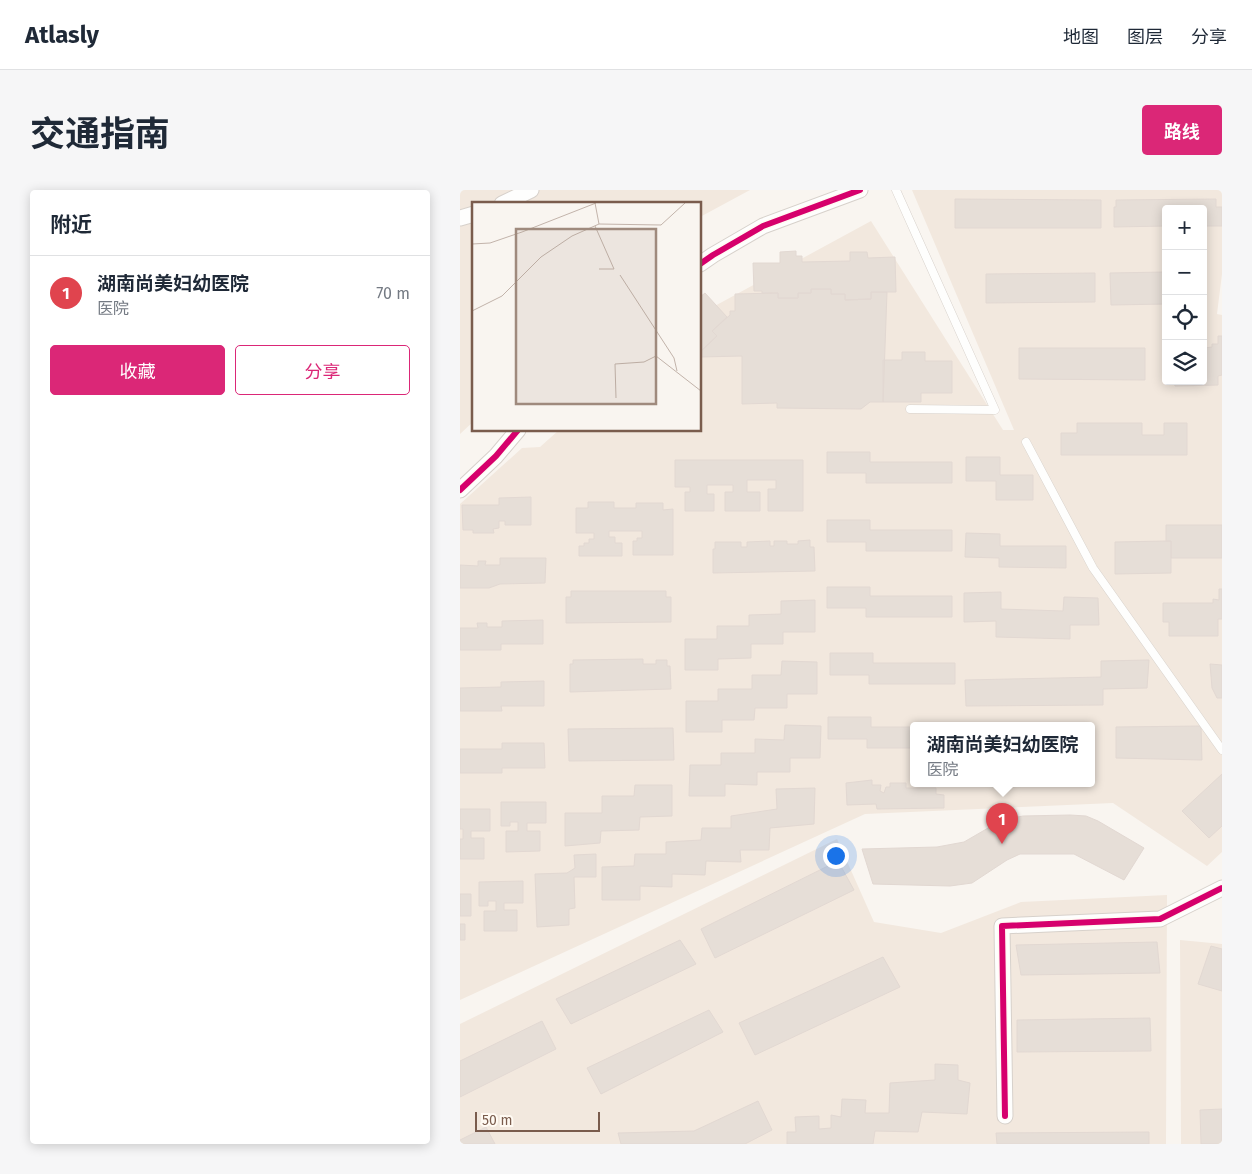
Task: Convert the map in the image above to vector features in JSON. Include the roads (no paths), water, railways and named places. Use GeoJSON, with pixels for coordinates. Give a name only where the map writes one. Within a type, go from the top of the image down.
{"type":"FeatureCollection","features":[{"type":"Feature","properties":{"kind":"street"},"geometry":{"type":"LineString","coordinates":[[506,202],[531,190]]}},
{"type":"Feature","properties":{"kind":"street"},"geometry":{"type":"LineString","coordinates":[[701,263],[763,226],[860,190]]}},
{"type":"Feature","properties":{"kind":"street"},"geometry":{"type":"LineString","coordinates":[[460,490],[496,456],[517,431]]}},
{"type":"Feature","properties":{"kind":"street"},"geometry":{"type":"LineString","coordinates":[[1005,1116],[1002,926],[1160,919],[1222,888]]}},
{"type":"Feature","properties":{"kind":"lane"},"geometry":{"type":"LineString","coordinates":[[896,190],[994,410],[910,409]]}},
{"type":"Feature","properties":{"kind":"lane"},"geometry":{"type":"LineString","coordinates":[[1026,442],[1093,568],[1222,750]]}},
{"type":"Feature","properties":{"kind":"place","name":"湖南尚美妇幼医院"},"geometry":{"type":"Point","coordinates":[1002,844]}}]}
